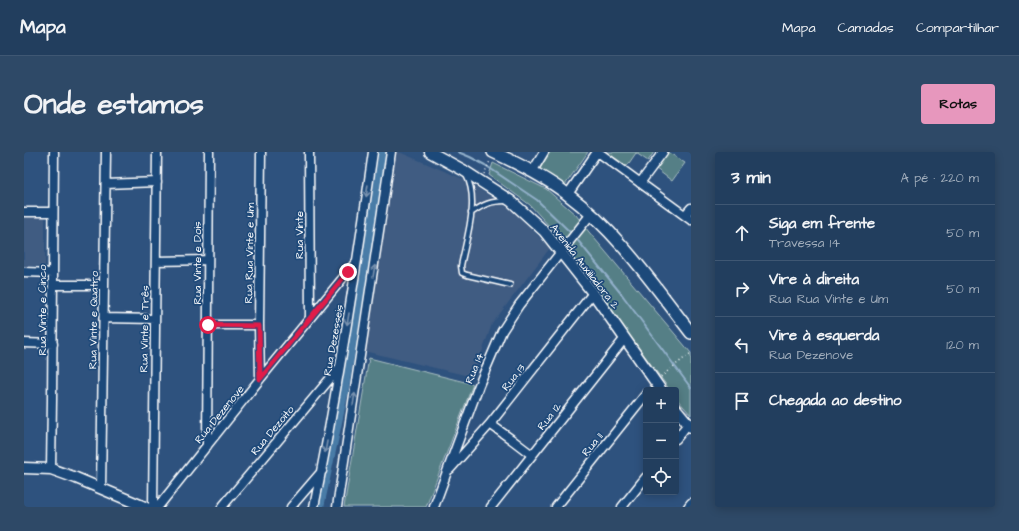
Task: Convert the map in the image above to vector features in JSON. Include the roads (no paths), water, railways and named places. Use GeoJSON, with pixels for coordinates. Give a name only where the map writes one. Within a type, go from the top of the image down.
{"type":"FeatureCollection","features":[{"type":"Feature","properties":{"kind":"main road"},"geometry":{"type":"LineString","coordinates":[[492,156],[532,172],[568,194],[591,214],[637,264],[691,333]]}},
{"type":"Feature","properties":{"kind":"street","name":"Rua Vinte e Cinco"},"geometry":{"type":"LineString","coordinates":[[51,469],[54,152]]}},
{"type":"Feature","properties":{"kind":"street","name":"Rua Vinte e Quatro"},"geometry":{"type":"LineString","coordinates":[[101,488],[106,152]]}},
{"type":"Feature","properties":{"kind":"street","name":"Rua Vinte e Três"},"geometry":{"type":"LineString","coordinates":[[153,507],[157,152]]}},
{"type":"Feature","properties":{"kind":"street","name":"Rua Vinte e Dois"},"geometry":{"type":"LineString","coordinates":[[207,446],[209,152]]}},
{"type":"Feature","properties":{"kind":"street","name":"Rua Rua Vinte e Um"},"geometry":{"type":"LineString","coordinates":[[260,379],[259,326],[261,152]]}},
{"type":"Feature","properties":{"kind":"street","name":"Rua Vinte"},"geometry":{"type":"LineString","coordinates":[[309,152],[310,318]]}},
{"type":"Feature","properties":{"kind":"street","name":"Rua Dezesseis"},"geometry":{"type":"LineString","coordinates":[[314,507],[322,471],[358,260],[373,152]]}},
{"type":"Feature","properties":{"kind":"street"},"geometry":{"type":"LineString","coordinates":[[337,507],[391,152]]}},
{"type":"Feature","properties":{"kind":"street","name":"Avenida Auxiliadora 2"},"geometry":{"type":"LineString","coordinates":[[430,152],[463,170],[511,201],[544,231],[562,252],[625,338],[654,387]]}},
{"type":"Feature","properties":{"kind":"street"},"geometry":{"type":"LineString","coordinates":[[532,172],[544,152]]}},
{"type":"Feature","properties":{"kind":"street"},"geometry":{"type":"LineString","coordinates":[[568,194],[597,152],[688,218],[691,208]]}},
{"type":"Feature","properties":{"kind":"street"},"geometry":{"type":"LineString","coordinates":[[640,183],[663,152]]}},
{"type":"Feature","properties":{"kind":"street"},"geometry":{"type":"LineString","coordinates":[[106,184],[157,182]]}},
{"type":"Feature","properties":{"kind":"street"},"geometry":{"type":"LineString","coordinates":[[24,212],[53,212]]}},
{"type":"Feature","properties":{"kind":"street","name":"Rua 14"},"geometry":{"type":"LineString","coordinates":[[434,507],[479,385],[502,331],[519,304],[591,214]]}},
{"type":"Feature","properties":{"kind":"street"},"geometry":{"type":"LineString","coordinates":[[156,261],[208,260]]}},
{"type":"Feature","properties":{"kind":"street","name":"Rua Dezenove"},"geometry":{"type":"LineString","coordinates":[[158,507],[260,379],[358,260]]}},
{"type":"Feature","properties":{"kind":"street"},"geometry":{"type":"LineString","coordinates":[[24,272],[53,273]]}},
{"type":"Feature","properties":{"kind":"street"},"geometry":{"type":"LineString","coordinates":[[53,285],[104,286]]}},
{"type":"Feature","properties":{"kind":"street","name":"Rua 13"},"geometry":{"type":"LineString","coordinates":[[447,472],[490,424],[593,293]]}},
{"type":"Feature","properties":{"kind":"street"},"geometry":{"type":"LineString","coordinates":[[104,318],[155,319]]}},
{"type":"Feature","properties":{"kind":"street"},"geometry":{"type":"LineString","coordinates":[[208,325],[259,326]]}},
{"type":"Feature","properties":{"kind":"street","name":"Rua 12"},"geometry":{"type":"LineString","coordinates":[[491,507],[625,338]]}},
{"type":"Feature","properties":{"kind":"street"},"geometry":{"type":"LineString","coordinates":[[24,343],[53,344]]}},
{"type":"Feature","properties":{"kind":"street","name":"Rua Dezoito"},"geometry":{"type":"LineString","coordinates":[[222,507],[340,367]]}},
{"type":"Feature","properties":{"kind":"street","name":"Rua 11"},"geometry":{"type":"LineString","coordinates":[[560,506],[643,398]]}},
{"type":"Feature","properties":{"kind":"street"},"geometry":{"type":"LineString","coordinates":[[679,412],[690,425],[679,436]]}},
{"type":"Feature","properties":{"kind":"street"},"geometry":{"type":"LineString","coordinates":[[490,424],[532,455]]}},
{"type":"Feature","properties":{"kind":"street"},"geometry":{"type":"LineString","coordinates":[[24,468],[51,469],[145,507]]}},
{"type":"Feature","properties":{"kind":"street"},"geometry":{"type":"LineString","coordinates":[[291,507],[322,471]]}},
{"type":"Feature","properties":{"kind":"street"},"geometry":{"type":"LineString","coordinates":[[622,507],[643,481]]}},
{"type":"Feature","properties":{"kind":"street"},"geometry":{"type":"LineString","coordinates":[[688,507],[691,503]]}},
{"type":"Feature","properties":{"kind":"lane"},"geometry":{"type":"LineString","coordinates":[[463,170],[470,183],[472,213],[461,266],[462,272],[467,275],[510,285]]}},
{"type":"Feature","properties":{"kind":"lane"},"geometry":{"type":"LineString","coordinates":[[472,213],[483,205],[495,201],[511,201]]}},
{"type":"Feature","properties":{"kind":"waterway"},"geometry":{"type":"LineString","coordinates":[[320,507],[344,394],[382,152]]}},
{"type":"Feature","properties":{"kind":"waterway"},"geometry":{"type":"LineString","coordinates":[[458,152],[485,165],[537,200],[572,234]]}},
{"type":"Feature","properties":{"kind":"waterway"},"geometry":{"type":"LineString","coordinates":[[575,237],[623,296],[691,388]]}}]}
